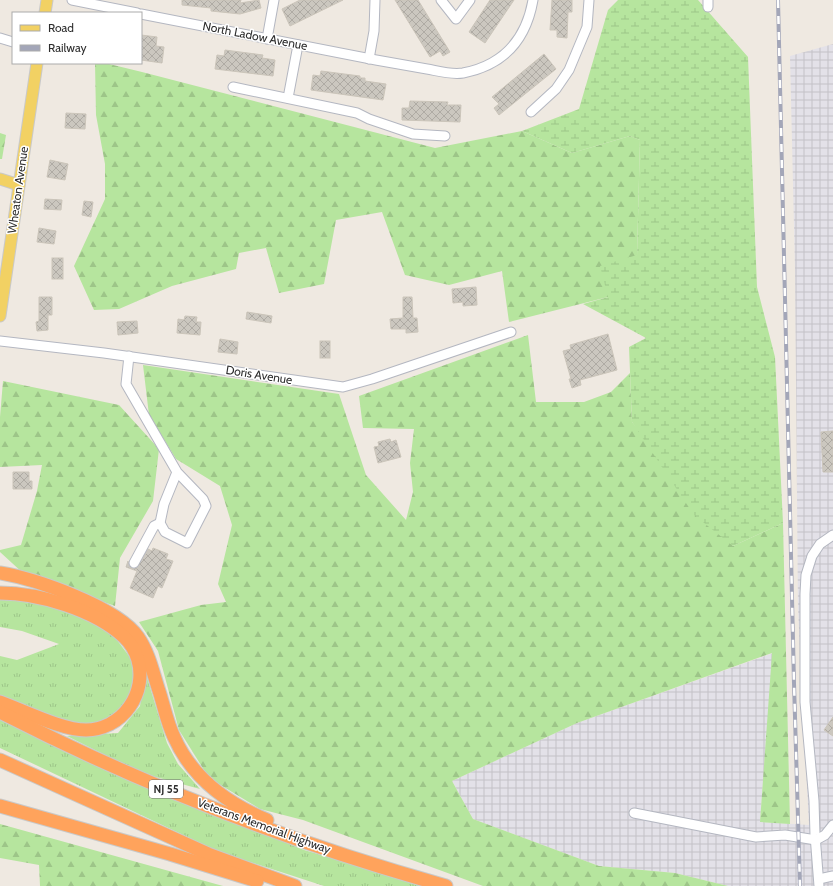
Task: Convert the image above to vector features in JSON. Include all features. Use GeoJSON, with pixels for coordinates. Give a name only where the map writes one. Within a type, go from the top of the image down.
{"type":"FeatureCollection","features":[{"type":"Feature","properties":{"kind":"highway"},"geometry":{"type":"LineString","coordinates":[[0,564],[15,575]]}},
{"type":"Feature","properties":{"kind":"highway"},"geometry":{"type":"LineString","coordinates":[[0,573],[15,575],[59,590],[104,609],[120,619],[138,636],[146,651],[173,735],[189,764],[196,772],[215,791],[236,805],[337,853]]}},
{"type":"Feature","properties":{"kind":"highway"},"geometry":{"type":"LineString","coordinates":[[0,593],[32,596],[61,603],[85,612],[107,624],[124,637],[131,645],[140,674],[140,684],[137,694],[128,711],[112,723],[96,729],[77,730],[0,702]]}},
{"type":"Feature","properties":{"kind":"highway","name":"Veterans Memorial Highway"},"geometry":{"type":"LineString","coordinates":[[0,712],[152,783],[274,832],[446,886]]}},
{"type":"Feature","properties":{"kind":"highway"},"geometry":{"type":"LineString","coordinates":[[0,760],[208,854],[295,886]]}},
{"type":"Feature","properties":{"kind":"highway"},"geometry":{"type":"LineString","coordinates":[[0,806],[170,854],[269,885],[281,886]]}},
{"type":"Feature","properties":{"kind":"main road"},"geometry":{"type":"LineString","coordinates":[[45,12],[47,0]]}},
{"type":"Feature","properties":{"kind":"main road","name":"Wheaton Avenue"},"geometry":{"type":"LineString","coordinates":[[0,316],[1,299],[37,64]]}},
{"type":"Feature","properties":{"kind":"main road"},"geometry":{"type":"LineString","coordinates":[[0,179],[19,185]]}},
{"type":"Feature","properties":{"kind":"street"},"geometry":{"type":"LineString","coordinates":[[72,0],[132,12]]}},
{"type":"Feature","properties":{"kind":"street"},"geometry":{"type":"LineString","coordinates":[[267,39],[274,0]]}},
{"type":"Feature","properties":{"kind":"street"},"geometry":{"type":"LineString","coordinates":[[369,59],[374,31],[375,0]]}},
{"type":"Feature","properties":{"kind":"street"},"geometry":{"type":"LineString","coordinates":[[441,0],[456,19],[470,0]]}},
{"type":"Feature","properties":{"kind":"street","name":"North Ladow Avenue"},"geometry":{"type":"LineString","coordinates":[[142,14],[369,59],[445,72],[462,73],[495,61],[512,48],[521,36],[530,17],[533,0]]}},
{"type":"Feature","properties":{"kind":"street"},"geometry":{"type":"LineString","coordinates":[[531,112],[556,89],[569,70],[587,27],[589,0]]}},
{"type":"Feature","properties":{"kind":"street"},"geometry":{"type":"LineString","coordinates":[[0,38],[12,42]]}},
{"type":"Feature","properties":{"kind":"street"},"geometry":{"type":"LineString","coordinates":[[288,98],[298,45]]}},
{"type":"Feature","properties":{"kind":"street"},"geometry":{"type":"LineString","coordinates":[[233,87],[357,113],[369,119],[413,134],[445,136]]}},
{"type":"Feature","properties":{"kind":"street","name":"Doris Avenue"},"geometry":{"type":"LineString","coordinates":[[0,341],[129,356],[343,387],[372,379],[511,332]]}},
{"type":"Feature","properties":{"kind":"street"},"geometry":{"type":"LineString","coordinates":[[129,356],[126,384],[177,472],[203,499],[206,506],[187,542],[165,532],[160,523],[164,504],[177,472]]}},
{"type":"Feature","properties":{"kind":"street"},"geometry":{"type":"LineString","coordinates":[[134,563],[154,526],[160,523]]}},
{"type":"Feature","properties":{"kind":"street"},"geometry":{"type":"LineString","coordinates":[[833,535],[820,544],[812,556],[806,575],[805,594],[805,702],[814,801],[815,837],[819,882],[833,876]]}},
{"type":"Feature","properties":{"kind":"street"},"geometry":{"type":"LineString","coordinates":[[634,813],[756,837],[785,835],[815,837],[825,834],[833,824]]}},
{"type":"Feature","properties":{"kind":"shaded area"},"geometry":{"type":"Polygon","coordinates":[[[833,44],[833,886],[728,886],[675,873],[599,866],[473,819],[452,781],[577,723],[773,653],[760,822],[809,825],[798,609],[795,269],[790,56],[833,44]]]}},
{"type":"Feature","properties":{"kind":"green space"},"geometry":{"type":"Polygon","coordinates":[[[618,0],[698,0],[748,57],[757,287],[775,357],[783,523],[733,546],[694,515],[632,422],[629,347],[646,338],[583,304],[608,297],[600,266],[637,255],[640,140],[630,136],[572,153],[522,131],[579,109],[608,10],[618,0]]]}},
{"type":"Feature","properties":{"kind":"green space"},"geometry":{"type":"Polygon","coordinates":[[[95,64],[109,64],[435,148],[522,131],[572,153],[630,136],[640,140],[637,255],[608,297],[509,322],[502,271],[449,285],[405,275],[382,212],[336,220],[324,284],[279,293],[266,248],[239,253],[236,269],[172,286],[119,309],[94,310],[74,266],[105,199],[105,164],[96,115],[95,64]]]}},
{"type":"Feature","properties":{"kind":"green space"},"geometry":{"type":"Polygon","coordinates":[[[0,133],[6,135],[2,159],[0,159],[0,133]]]}},
{"type":"Feature","properties":{"kind":"green space"},"geometry":{"type":"Polygon","coordinates":[[[528,335],[536,402],[584,402],[611,392],[630,373],[632,422],[733,546],[783,523],[790,824],[760,822],[772,653],[577,723],[452,781],[473,819],[599,866],[675,873],[728,886],[483,886],[303,820],[260,809],[209,778],[179,730],[158,651],[139,622],[201,605],[226,602],[218,584],[232,525],[220,486],[176,459],[149,415],[143,365],[339,394],[366,475],[406,520],[413,492],[410,463],[414,429],[363,428],[359,396],[528,335]]]}},
{"type":"Feature","properties":{"kind":"green space"},"geometry":{"type":"Polygon","coordinates":[[[3,381],[119,405],[159,449],[153,501],[120,558],[115,606],[24,574],[0,552],[0,550],[21,545],[37,491],[42,465],[0,467],[0,417],[3,381]]]}},
{"type":"Feature","properties":{"kind":"green space"},"geometry":{"type":"Polygon","coordinates":[[[0,599],[43,604],[84,618],[114,636],[132,660],[134,688],[123,709],[103,722],[85,726],[69,723],[0,695],[0,656],[17,660],[59,644],[22,631],[0,627],[0,599]]]}},
{"type":"Feature","properties":{"kind":"green space"},"geometry":{"type":"Polygon","coordinates":[[[145,671],[167,743],[178,764],[200,789],[141,773],[67,736],[118,733],[140,706],[145,671]]]}},
{"type":"Feature","properties":{"kind":"green space"},"geometry":{"type":"Polygon","coordinates":[[[0,718],[146,786],[304,850],[428,886],[324,886],[219,852],[0,748],[0,718]]]}},
{"type":"Feature","properties":{"kind":"green space"},"geometry":{"type":"Polygon","coordinates":[[[0,824],[223,886],[40,886],[39,865],[0,858],[0,824]]]}},
{"type":"Feature","properties":{"kind":"building"},"geometry":{"type":"Polygon","coordinates":[[[182,0],[241,0],[240,3],[259,0],[261,8],[240,14],[211,11],[211,8],[182,5],[182,0]]]}},
{"type":"Feature","properties":{"kind":"building"},"geometry":{"type":"Polygon","coordinates":[[[300,0],[343,0],[290,26],[282,9],[300,0]]]}},
{"type":"Feature","properties":{"kind":"building"},"geometry":{"type":"Polygon","coordinates":[[[395,0],[418,0],[450,52],[443,56],[440,51],[430,57],[395,0]]]}},
{"type":"Feature","properties":{"kind":"building"},"geometry":{"type":"Polygon","coordinates":[[[490,0],[514,0],[485,43],[469,32],[490,0]]]}},
{"type":"Feature","properties":{"kind":"building"},"geometry":{"type":"Polygon","coordinates":[[[552,0],[572,0],[572,12],[568,12],[567,38],[557,37],[557,30],[550,30],[552,0]]]}},
{"type":"Feature","properties":{"kind":"building"},"geometry":{"type":"Polygon","coordinates":[[[142,35],[157,37],[156,46],[164,47],[162,63],[142,60],[142,35]]]}},
{"type":"Feature","properties":{"kind":"building"},"geometry":{"type":"Polygon","coordinates":[[[225,50],[263,55],[262,58],[275,60],[273,76],[215,69],[217,55],[224,56],[225,50]]]}},
{"type":"Feature","properties":{"kind":"building"},"geometry":{"type":"Polygon","coordinates":[[[544,54],[556,69],[499,115],[494,108],[499,104],[492,97],[544,54]]]}},
{"type":"Feature","properties":{"kind":"building"},"geometry":{"type":"Polygon","coordinates":[[[321,71],[360,76],[360,78],[365,78],[365,81],[386,84],[383,100],[311,90],[313,75],[320,76],[321,71]]]}},
{"type":"Feature","properties":{"kind":"building"},"geometry":{"type":"Polygon","coordinates":[[[410,101],[448,102],[447,105],[461,105],[460,122],[402,120],[402,108],[409,108],[410,101]]]}},
{"type":"Feature","properties":{"kind":"building"},"geometry":{"type":"Polygon","coordinates":[[[66,113],[86,114],[85,129],[65,128],[66,113]]]}},
{"type":"Feature","properties":{"kind":"building"},"geometry":{"type":"Polygon","coordinates":[[[50,160],[68,164],[65,180],[47,177],[50,160]]]}},
{"type":"Feature","properties":{"kind":"building"},"geometry":{"type":"Polygon","coordinates":[[[45,199],[62,200],[61,210],[44,209],[45,199]]]}},
{"type":"Feature","properties":{"kind":"building"},"geometry":{"type":"Polygon","coordinates":[[[84,201],[93,202],[91,217],[82,215],[84,201]]]}},
{"type":"Feature","properties":{"kind":"building"},"geometry":{"type":"Polygon","coordinates":[[[39,228],[56,231],[54,244],[37,242],[39,228]]]}},
{"type":"Feature","properties":{"kind":"building"},"geometry":{"type":"Polygon","coordinates":[[[52,258],[63,258],[63,279],[52,279],[52,258]]]}},
{"type":"Feature","properties":{"kind":"building"},"geometry":{"type":"Polygon","coordinates":[[[476,287],[477,305],[463,306],[463,302],[453,303],[452,289],[476,287]]]}},
{"type":"Feature","properties":{"kind":"building"},"geometry":{"type":"Polygon","coordinates":[[[39,297],[52,297],[52,315],[48,315],[48,330],[37,331],[36,322],[39,321],[39,297]]]}},
{"type":"Feature","properties":{"kind":"building"},"geometry":{"type":"Polygon","coordinates":[[[403,297],[412,297],[413,318],[417,318],[418,332],[406,333],[406,329],[391,329],[390,319],[403,318],[403,297]]]}},
{"type":"Feature","properties":{"kind":"building"},"geometry":{"type":"Polygon","coordinates":[[[247,312],[272,316],[271,323],[246,319],[247,312]]]}},
{"type":"Feature","properties":{"kind":"building"},"geometry":{"type":"Polygon","coordinates":[[[185,316],[197,317],[196,322],[201,322],[200,335],[177,333],[178,319],[184,320],[185,316]]]}},
{"type":"Feature","properties":{"kind":"building"},"geometry":{"type":"Polygon","coordinates":[[[137,321],[138,333],[118,335],[117,322],[137,321]]]}},
{"type":"Feature","properties":{"kind":"building"},"geometry":{"type":"Polygon","coordinates":[[[608,334],[617,370],[580,380],[581,385],[572,388],[563,351],[571,349],[570,345],[608,334]]]}},
{"type":"Feature","properties":{"kind":"building"},"geometry":{"type":"Polygon","coordinates":[[[220,339],[238,342],[237,354],[218,352],[220,339]]]}},
{"type":"Feature","properties":{"kind":"building"},"geometry":{"type":"Polygon","coordinates":[[[320,341],[330,341],[330,358],[320,358],[320,341]]]}},
{"type":"Feature","properties":{"kind":"building"},"geometry":{"type":"Polygon","coordinates":[[[833,431],[833,472],[823,472],[821,432],[833,431]]]}},
{"type":"Feature","properties":{"kind":"building"},"geometry":{"type":"Polygon","coordinates":[[[390,439],[391,442],[396,440],[401,457],[378,463],[374,447],[379,446],[378,442],[390,439]]]}},
{"type":"Feature","properties":{"kind":"building"},"geometry":{"type":"Polygon","coordinates":[[[13,472],[29,472],[29,481],[32,481],[32,489],[13,489],[13,472]]]}},
{"type":"Feature","properties":{"kind":"building"},"geometry":{"type":"Polygon","coordinates":[[[153,548],[168,554],[166,559],[173,561],[162,588],[158,586],[153,598],[130,588],[137,571],[126,567],[128,561],[131,568],[137,568],[148,549],[152,551],[153,548]]]}},
{"type":"Feature","properties":{"kind":"building"},"geometry":{"type":"Polygon","coordinates":[[[833,717],[833,736],[824,730],[833,717]]]}},
{"type":"Feature","properties":{"kind":"railway"},"geometry":{"type":"LineString","coordinates":[[778,0],[800,886]]}}]}
